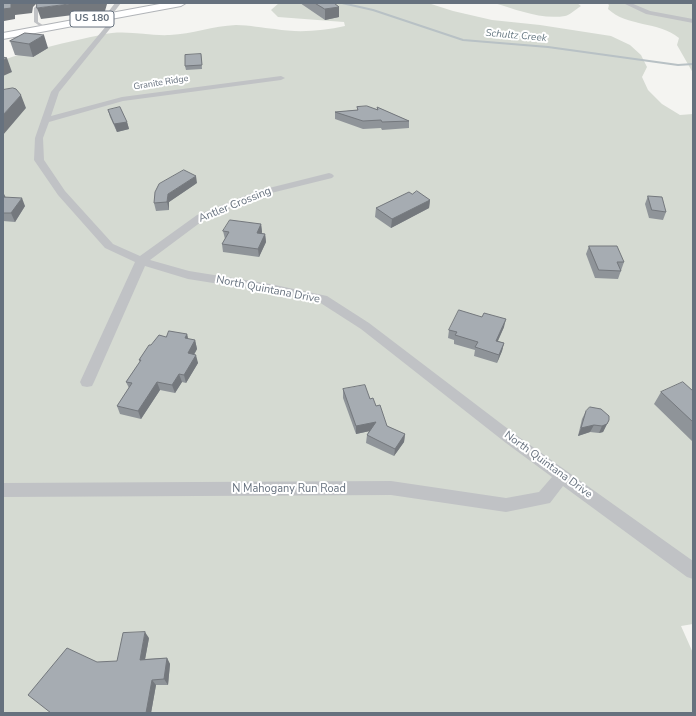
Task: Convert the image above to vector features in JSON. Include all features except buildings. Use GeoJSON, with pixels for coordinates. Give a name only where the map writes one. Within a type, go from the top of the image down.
{"type":"FeatureCollection","features":[{"type":"Feature","properties":{"kind":"main road","name":"US 180"},"geometry":{"type":"LineString","coordinates":[[3,36],[181,3]]}},
{"type":"Feature","properties":{"kind":"street"},"geometry":{"type":"LineString","coordinates":[[108,16],[118,3]]}},
{"type":"Feature","properties":{"kind":"street"},"geometry":{"type":"LineString","coordinates":[[626,3],[648,13],[693,21]]}},
{"type":"Feature","properties":{"kind":"street","name":"North Quintana Drive"},"geometry":{"type":"LineString","coordinates":[[108,16],[110,25],[55,92],[39,138],[39,160],[61,193],[109,246],[140,261],[188,275],[270,288],[323,300],[365,326],[511,439],[693,571]]}},
{"type":"Feature","properties":{"kind":"street","name":"Granite Ridge"},"geometry":{"type":"LineString","coordinates":[[46,120],[122,99],[175,90],[281,78]]}},
{"type":"Feature","properties":{"kind":"street","name":"Antler Crossing"},"geometry":{"type":"LineString","coordinates":[[140,261],[201,217],[260,193],[329,176]]}},
{"type":"Feature","properties":{"kind":"street"},"geometry":{"type":"LineString","coordinates":[[87,382],[140,261]]}},
{"type":"Feature","properties":{"kind":"street","name":"N Mahogany Run Road"},"geometry":{"type":"LineString","coordinates":[[3,490],[391,488],[506,505],[544,498],[562,476]]}},
{"type":"Feature","properties":{"kind":"lane"},"geometry":{"type":"LineString","coordinates":[[45,28],[36,22],[36,8],[40,4],[46,3]]}},
{"type":"Feature","properties":{"kind":"shaded area"},"geometry":{"type":"Polygon","coordinates":[[[279,3],[428,3],[453,11],[492,20],[540,25],[611,36],[630,45],[641,55],[647,67],[642,77],[648,90],[662,104],[680,115],[693,114],[693,624],[681,626],[693,653],[693,713],[3,713],[3,60],[52,46],[112,33],[170,35],[236,25],[301,31],[345,26],[344,22],[278,17],[271,10],[279,3]]]}},
{"type":"Feature","properties":{"kind":"shaded area"},"geometry":{"type":"Polygon","coordinates":[[[494,3],[577,3],[581,6],[565,16],[556,17],[528,13],[494,3]]]}},
{"type":"Feature","properties":{"kind":"shaded area"},"geometry":{"type":"Polygon","coordinates":[[[607,3],[693,3],[693,73],[677,45],[679,38],[662,29],[624,19],[608,9],[609,5],[607,3]]]}},
{"type":"Feature","properties":{"kind":"waterway","name":"Schultz Creek"},"geometry":{"type":"LineString","coordinates":[[342,3],[373,10],[463,40],[548,47],[678,65],[693,64]]}}]}
